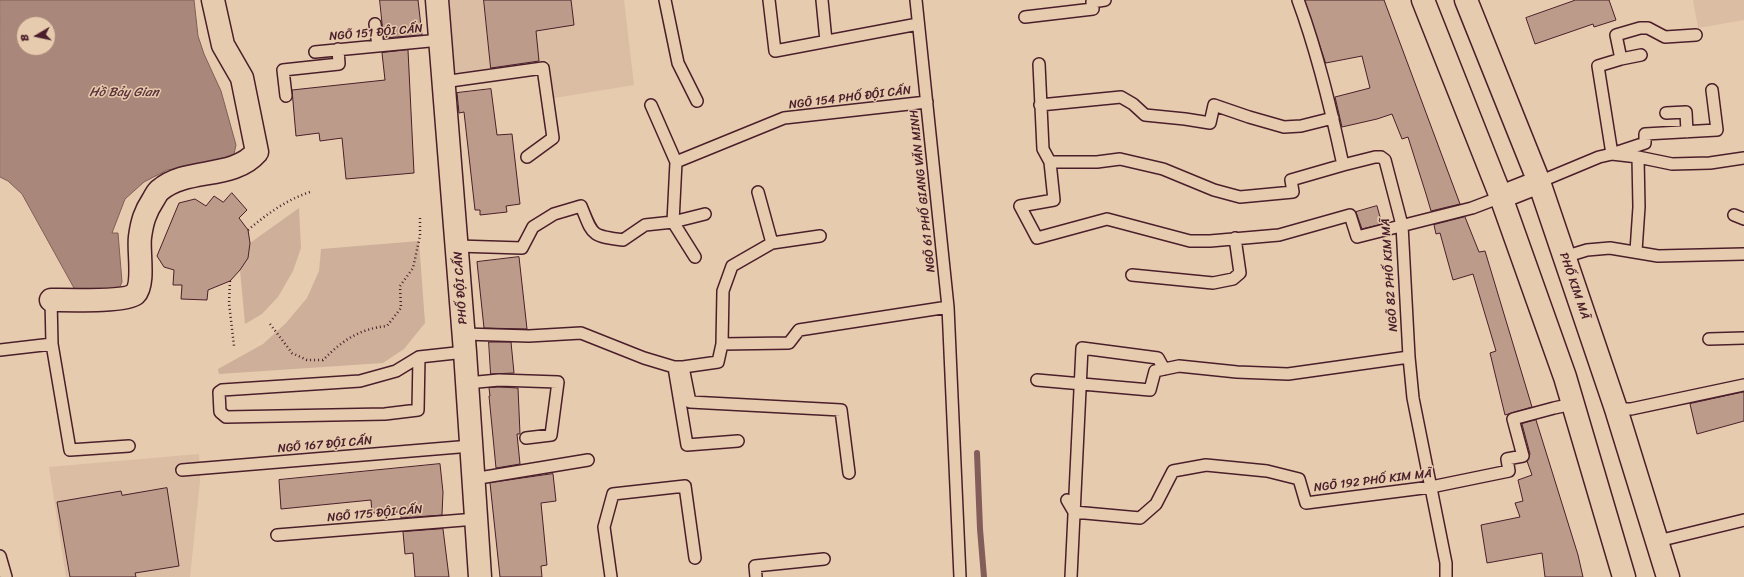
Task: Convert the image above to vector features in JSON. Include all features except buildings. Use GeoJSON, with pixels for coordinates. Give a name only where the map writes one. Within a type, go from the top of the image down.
{"type":"FeatureCollection","features":[{"type":"Feature","properties":{"kind":"main road"},"geometry":{"type":"LineString","coordinates":[[51,300],[112,299],[129,297],[136,293],[140,282],[139,238],[144,213],[159,190],[181,179],[232,168],[250,160],[257,152],[242,78],[223,45],[213,0]]}},
{"type":"Feature","properties":{"kind":"main road","name":"PHỐ ĐỘI CẤN"},"geometry":{"type":"LineString","coordinates":[[437,0],[465,343],[480,577]]}},
{"type":"Feature","properties":{"kind":"main road"},"geometry":{"type":"LineString","coordinates":[[1423,0],[1501,197],[1563,370],[1624,577]]}},
{"type":"Feature","properties":{"kind":"main road","name":"PHỐ KIM MÃ"},"geometry":{"type":"LineString","coordinates":[[1466,0],[1539,182],[1616,409],[1668,577]]}},
{"type":"Feature","properties":{"kind":"main road"},"geometry":{"type":"LineString","coordinates":[[1501,197],[1539,182]]}},
{"type":"Feature","properties":{"kind":"lane"},"geometry":{"type":"LineString","coordinates":[[665,0],[678,63],[697,101]]}},
{"type":"Feature","properties":{"kind":"lane"},"geometry":{"type":"LineString","coordinates":[[769,0],[775,50],[918,24]]}},
{"type":"Feature","properties":{"kind":"lane"},"geometry":{"type":"LineString","coordinates":[[822,0],[826,41]]}},
{"type":"Feature","properties":{"kind":"lane","name":"NGÕ 61 PHỐ GIANG VĂN MINH"},"geometry":{"type":"LineString","coordinates":[[916,0],[948,307],[960,577]]}},
{"type":"Feature","properties":{"kind":"lane"},"geometry":{"type":"LineString","coordinates":[[1025,17],[1093,9],[1092,2],[1105,0]]}},
{"type":"Feature","properties":{"kind":"lane"},"geometry":{"type":"LineString","coordinates":[[1050,162],[1097,162],[1120,159],[1163,169],[1214,190],[1240,197],[1293,192],[1291,180],[1343,165],[1334,118],[1312,38],[1298,0]]}},
{"type":"Feature","properties":{"kind":"lane"},"geometry":{"type":"LineString","coordinates":[[375,24],[378,46]]}},
{"type":"Feature","properties":{"kind":"lane"},"geometry":{"type":"LineString","coordinates":[[1621,59],[1616,35],[1640,28],[1648,28],[1665,37],[1696,35]]}},
{"type":"Feature","properties":{"kind":"lane","name":"NGÕ 151 ĐỘI CẤN"},"geometry":{"type":"LineString","coordinates":[[315,52],[440,40]]}},
{"type":"Feature","properties":{"kind":"lane"},"geometry":{"type":"LineString","coordinates":[[286,96],[283,70],[339,64],[338,49]]}},
{"type":"Feature","properties":{"kind":"lane"},"geometry":{"type":"LineString","coordinates":[[1612,154],[1598,66],[1641,55]]}},
{"type":"Feature","properties":{"kind":"lane"},"geometry":{"type":"LineString","coordinates":[[1039,64],[1043,149],[1050,162],[1054,200],[1020,206],[1037,238],[1106,220],[1190,241],[1210,241],[1279,235],[1350,215],[1357,237],[1472,208],[1501,197]]}},
{"type":"Feature","properties":{"kind":"lane"},"geometry":{"type":"LineString","coordinates":[[443,82],[543,68],[553,138],[527,157]]}},
{"type":"Feature","properties":{"kind":"lane"},"geometry":{"type":"LineString","coordinates":[[1539,182],[1599,157],[1645,143],[1645,134],[1717,130],[1712,90]]}},
{"type":"Feature","properties":{"kind":"lane"},"geometry":{"type":"LineString","coordinates":[[1040,105],[1121,97],[1133,104],[1145,115],[1184,118],[1210,123],[1214,105],[1284,127],[1301,126],[1334,118]]}},
{"type":"Feature","properties":{"kind":"lane","name":"NGÕ 154 PHỐ ĐỘI CẤN"},"geometry":{"type":"LineString","coordinates":[[676,162],[784,118],[927,102]]}},
{"type":"Feature","properties":{"kind":"lane"},"geometry":{"type":"LineString","coordinates":[[651,106],[676,162],[673,222],[695,257]]}},
{"type":"Feature","properties":{"kind":"lane"},"geometry":{"type":"LineString","coordinates":[[1666,113],[1686,112],[1687,132]]}},
{"type":"Feature","properties":{"kind":"lane"},"geometry":{"type":"LineString","coordinates":[[1612,154],[1638,157],[1672,164],[1710,163],[1744,158]]}},
{"type":"Feature","properties":{"kind":"lane","name":"NGÕ 82 PHỐ KIM MÃ"},"geometry":{"type":"LineString","coordinates":[[1343,165],[1375,157],[1381,157],[1385,160],[1402,225],[1409,357],[1413,398],[1446,563],[1446,577]]}},
{"type":"Feature","properties":{"kind":"lane"},"geometry":{"type":"LineString","coordinates":[[1636,252],[1639,207],[1638,157]]}},
{"type":"Feature","properties":{"kind":"lane"},"geometry":{"type":"LineString","coordinates":[[758,192],[772,243]]}},
{"type":"Feature","properties":{"kind":"lane"},"geometry":{"type":"LineString","coordinates":[[457,246],[522,248],[533,227],[554,214],[581,206],[591,230],[601,237],[623,240],[645,225],[673,222],[705,214]]}},
{"type":"Feature","properties":{"kind":"lane"},"geometry":{"type":"LineString","coordinates":[[419,357],[418,410],[385,414],[226,417],[220,412],[219,392],[222,390],[360,381],[396,371],[419,357],[465,343],[529,336],[581,333],[644,358],[679,367],[718,362],[722,344],[723,291],[732,266],[772,243],[820,236]]}},
{"type":"Feature","properties":{"kind":"lane"},"geometry":{"type":"LineString","coordinates":[[1132,275],[1213,283],[1233,279],[1240,272],[1235,238]]}},
{"type":"Feature","properties":{"kind":"lane"},"geometry":{"type":"LineString","coordinates":[[1564,257],[1587,250],[1603,249],[1658,256],[1744,254]]}},
{"type":"Feature","properties":{"kind":"lane"},"geometry":{"type":"LineString","coordinates":[[51,300],[52,344],[70,450],[129,446]]}},
{"type":"Feature","properties":{"kind":"lane"},"geometry":{"type":"LineString","coordinates":[[722,344],[789,343],[799,330],[948,307]]}},
{"type":"Feature","properties":{"kind":"lane"},"geometry":{"type":"LineString","coordinates":[[1709,339],[1744,338]]}},
{"type":"Feature","properties":{"kind":"lane"},"geometry":{"type":"LineString","coordinates":[[0,350],[52,344]]}},
{"type":"Feature","properties":{"kind":"lane"},"geometry":{"type":"LineString","coordinates":[[1071,577],[1082,348],[1158,358],[1164,369]]}},
{"type":"Feature","properties":{"kind":"lane"},"geometry":{"type":"LineString","coordinates":[[1037,380],[1150,390],[1155,371],[1179,366],[1237,372],[1288,374],[1409,357]]}},
{"type":"Feature","properties":{"kind":"lane"},"geometry":{"type":"LineString","coordinates":[[679,367],[687,444],[738,441]]}},
{"type":"Feature","properties":{"kind":"lane"},"geometry":{"type":"LineString","coordinates":[[679,367],[690,402],[841,410],[849,473]]}},
{"type":"Feature","properties":{"kind":"lane"},"geometry":{"type":"LineString","coordinates":[[467,383],[499,380],[558,382],[551,435],[526,438]]}},
{"type":"Feature","properties":{"kind":"lane"},"geometry":{"type":"LineString","coordinates":[[1616,409],[1631,409],[1744,384]]}},
{"type":"Feature","properties":{"kind":"lane","name":"NGÕ 192 PHỐ KIM MÃ"},"geometry":{"type":"LineString","coordinates":[[1074,512],[1140,518],[1156,504],[1173,471],[1206,466],[1267,471],[1300,479],[1306,503],[1431,487],[1509,471],[1507,459],[1522,456],[1513,419],[1573,404]]}},
{"type":"Feature","properties":{"kind":"lane","name":"NGÕ 167 ĐỘI CẤN"},"geometry":{"type":"LineString","coordinates":[[182,470],[471,446]]}},
{"type":"Feature","properties":{"kind":"lane"},"geometry":{"type":"LineString","coordinates":[[473,479],[588,460]]}},
{"type":"Feature","properties":{"kind":"lane"},"geometry":{"type":"LineString","coordinates":[[611,577],[604,527],[613,494],[685,486],[695,558]]}},
{"type":"Feature","properties":{"kind":"lane"},"geometry":{"type":"LineString","coordinates":[[1066,500],[1074,512]]}},
{"type":"Feature","properties":{"kind":"lane","name":"NGÕ 175 ĐỘI CẤN"},"geometry":{"type":"LineString","coordinates":[[277,535],[476,519]]}},
{"type":"Feature","properties":{"kind":"lane"},"geometry":{"type":"LineString","coordinates":[[1658,541],[1744,520]]}},
{"type":"Feature","properties":{"kind":"lane"},"geometry":{"type":"LineString","coordinates":[[0,556],[4,576]]}},
{"type":"Feature","properties":{"kind":"lane"},"geometry":{"type":"LineString","coordinates":[[756,577],[755,566],[824,559]]}},
{"type":"Feature","properties":{"kind":"path"},"geometry":{"type":"LineString","coordinates":[[248,230],[268,213],[294,197],[310,192]]}},
{"type":"Feature","properties":{"kind":"path"},"geometry":{"type":"LineString","coordinates":[[270,324],[292,353],[307,360],[323,360],[336,346],[358,333],[369,328],[386,326],[401,308],[400,286],[413,268],[420,236],[420,216]]}},
{"type":"Feature","properties":{"kind":"path"},"geometry":{"type":"LineString","coordinates":[[230,281],[229,303],[234,346]]}},
{"type":"Feature","properties":{"kind":"shaded area"},"geometry":{"type":"Polygon","coordinates":[[[447,0],[624,0],[634,85],[554,98],[548,60],[454,73],[447,0]]]}},
{"type":"Feature","properties":{"kind":"shaded area"},"geometry":{"type":"Polygon","coordinates":[[[1693,0],[1744,0],[1744,20],[1698,28],[1693,0]]]}},
{"type":"Feature","properties":{"kind":"shaded area"},"geometry":{"type":"Polygon","coordinates":[[[299,208],[301,248],[293,271],[278,297],[262,314],[245,324],[240,270],[248,258],[250,243],[299,208]]]}},
{"type":"Feature","properties":{"kind":"shaded area"},"geometry":{"type":"Polygon","coordinates":[[[419,241],[425,323],[404,349],[383,363],[219,374],[218,369],[263,344],[286,323],[307,298],[319,271],[321,249],[419,241]]]}},
{"type":"Feature","properties":{"kind":"shaded area"},"geometry":{"type":"Polygon","coordinates":[[[199,454],[200,481],[190,577],[66,577],[49,467],[199,454]]]}},
{"type":"Feature","properties":{"kind":"water","name":"Hồ Bảy Gian"},"geometry":{"type":"Polygon","coordinates":[[[0,0],[194,0],[198,36],[204,54],[221,91],[236,145],[234,154],[225,163],[167,170],[144,182],[125,199],[112,233],[118,233],[122,282],[118,291],[86,293],[74,288],[22,194],[8,181],[0,177],[0,0]]]}},
{"type":"Feature","properties":{"kind":"waterway"},"geometry":{"type":"LineString","coordinates":[[977,453],[980,529],[984,577]]}}]}
